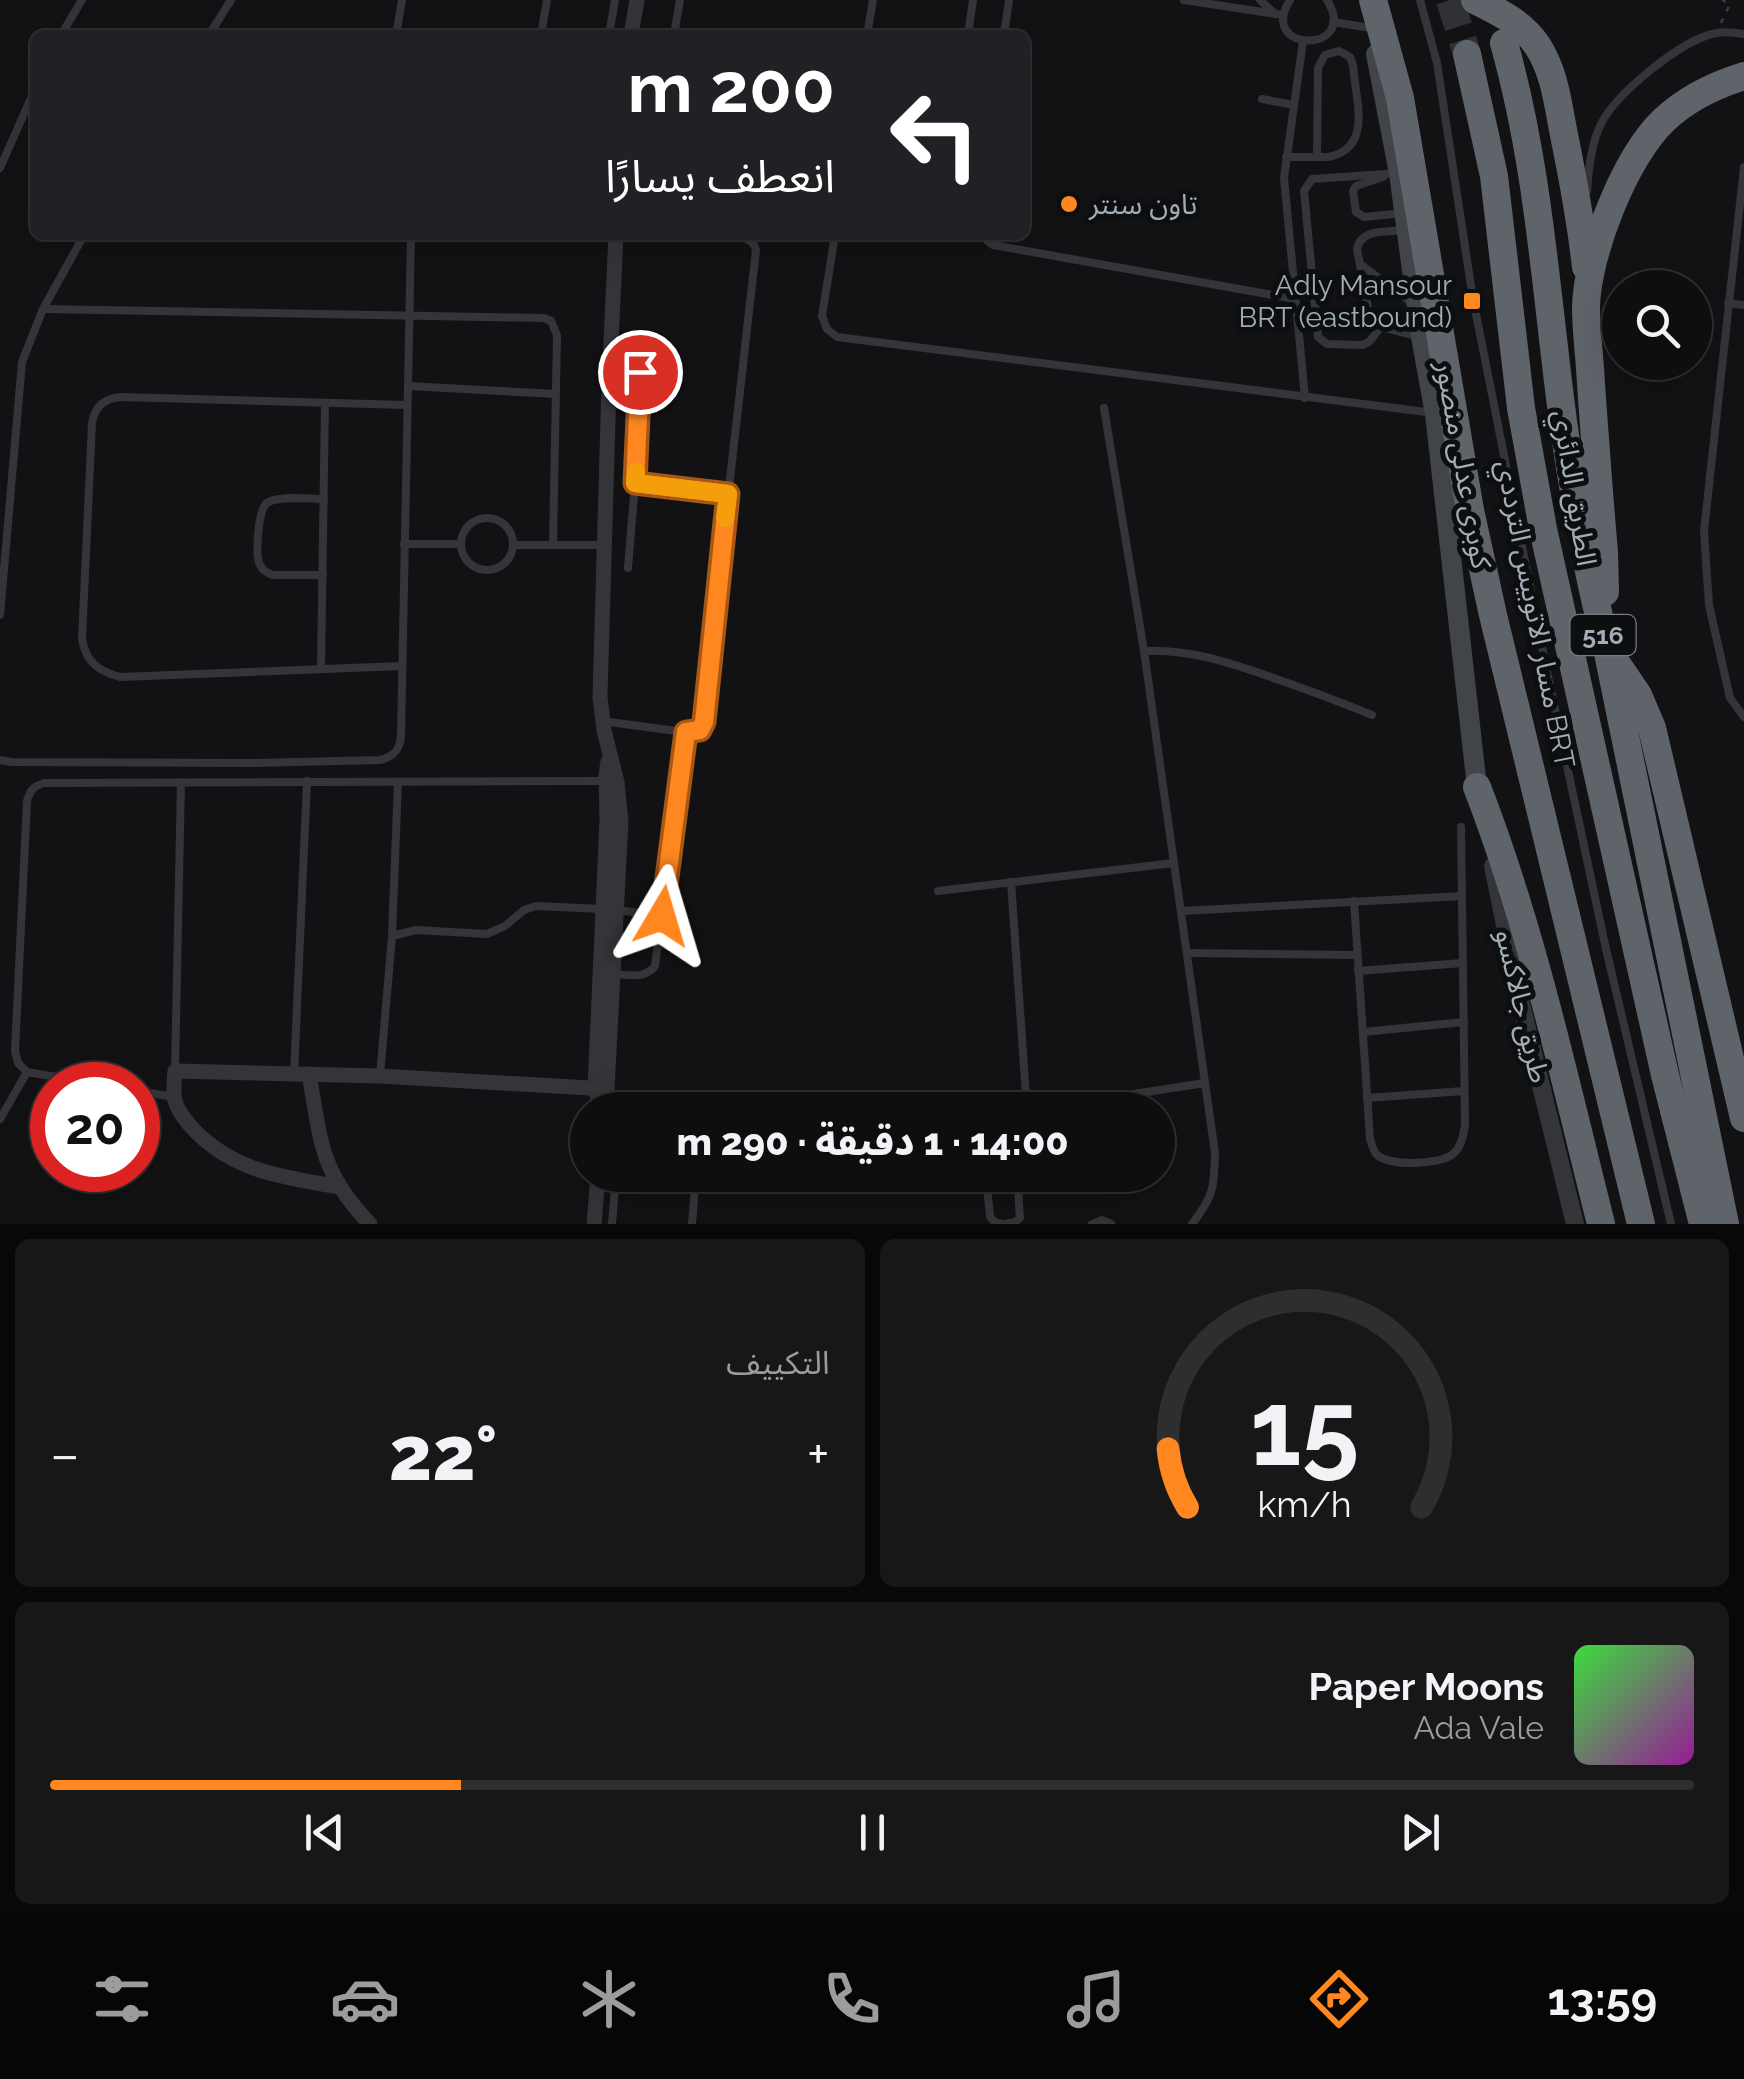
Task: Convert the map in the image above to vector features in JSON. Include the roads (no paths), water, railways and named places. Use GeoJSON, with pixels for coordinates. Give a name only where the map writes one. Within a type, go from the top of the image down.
{"type":"FeatureCollection","features":[{"type":"Feature","properties":{"kind":"highway"},"geometry":{"type":"LineString","coordinates":[[1475,0],[1518,24],[1546,60],[1555,88],[1582,230],[1588,283]]}},
{"type":"Feature","properties":{"kind":"highway","name":"كوبرى عدلى منصور"},"geometry":{"type":"LineString","coordinates":[[1372,14],[1400,98],[1481,563],[1641,1224]]}},
{"type":"Feature","properties":{"kind":"highway","name":"الطريق الدائري"},"geometry":{"type":"LineString","coordinates":[[1504,44],[1528,144],[1589,582],[1644,825],[1725,1224]]}},
{"type":"Feature","properties":{"kind":"highway","name":"الطريق الدائري"},"geometry":{"type":"LineString","coordinates":[[1467,54],[1496,190],[1521,408],[1543,528],[1636,950],[1703,1224]]}},
{"type":"Feature","properties":{"kind":"highway"},"geometry":{"type":"LineString","coordinates":[[1744,76],[1698,95],[1651,134],[1602,231],[1592,259],[1586,307],[1604,552],[1605,641],[1638,694],[1652,728],[1744,1118]]}},
{"type":"Feature","properties":{"kind":"highway"},"geometry":{"type":"LineString","coordinates":[[1477,787],[1526,928],[1601,1224]]}},
{"type":"Feature","properties":{"kind":"highway"},"geometry":{"type":"LineString","coordinates":[[1636,950],[1644,825]]}},
{"type":"Feature","properties":{"kind":"main road"},"geometry":{"type":"LineString","coordinates":[[1359,0],[1372,14],[1435,414],[1477,787]]}},
{"type":"Feature","properties":{"kind":"street"},"geometry":{"type":"LineString","coordinates":[[632,30],[637,0]]}},
{"type":"Feature","properties":{"kind":"street"},"geometry":{"type":"LineString","coordinates":[[602,1092],[610,910],[621,820],[600,697],[616,240]]}},
{"type":"Feature","properties":{"kind":"street"},"geometry":{"type":"LineString","coordinates":[[602,1092],[612,974],[606,782],[610,758]]}},
{"type":"Feature","properties":{"kind":"street","name":"طريق جالاكسو"},"geometry":{"type":"LineString","coordinates":[[1477,787],[1521,1004],[1574,1224]]}},
{"type":"Feature","properties":{"kind":"street"},"geometry":{"type":"LineString","coordinates":[[339,1188],[263,1172],[232,1161],[210,1146],[178,1110],[174,1097],[175,1070],[380,1076],[570,1095]]}},
{"type":"Feature","properties":{"kind":"street"},"geometry":{"type":"LineString","coordinates":[[302,1074],[324,1156],[339,1188],[370,1224]]}},
{"type":"Feature","properties":{"kind":"street"},"geometry":{"type":"LineString","coordinates":[[594,1224],[597,1192]]}},
{"type":"Feature","properties":{"kind":"lane"},"geometry":{"type":"LineString","coordinates":[[64,30],[82,0]]}},
{"type":"Feature","properties":{"kind":"lane"},"geometry":{"type":"LineString","coordinates":[[212,30],[231,0]]}},
{"type":"Feature","properties":{"kind":"lane"},"geometry":{"type":"LineString","coordinates":[[397,30],[402,0]]}},
{"type":"Feature","properties":{"kind":"lane"},"geometry":{"type":"LineString","coordinates":[[542,30],[547,0]]}},
{"type":"Feature","properties":{"kind":"lane"},"geometry":{"type":"LineString","coordinates":[[610,30],[615,0]]}},
{"type":"Feature","properties":{"kind":"lane"},"geometry":{"type":"LineString","coordinates":[[675,30],[680,0]]}},
{"type":"Feature","properties":{"kind":"lane"},"geometry":{"type":"LineString","coordinates":[[868,30],[872,0]]}},
{"type":"Feature","properties":{"kind":"lane"},"geometry":{"type":"LineString","coordinates":[[969,30],[973,0]]}},
{"type":"Feature","properties":{"kind":"lane"},"geometry":{"type":"LineString","coordinates":[[1005,30],[1009,0]]}},
{"type":"Feature","properties":{"kind":"lane"},"geometry":{"type":"LineString","coordinates":[[1184,0],[1230,3],[1279,14]]}},
{"type":"Feature","properties":{"kind":"lane"},"geometry":{"type":"LineString","coordinates":[[1260,0],[1279,14],[1288,32],[1310,42],[1322,38],[1331,28],[1332,8],[1327,0]]}},
{"type":"Feature","properties":{"kind":"lane"},"geometry":{"type":"LineString","coordinates":[[1279,14],[1290,0]]}},
{"type":"Feature","properties":{"kind":"lane","name":"مسار الاتوبيس الترددي BRT"},"geometry":{"type":"LineString","coordinates":[[1420,0],[1436,63],[1473,299],[1546,668],[1606,949],[1671,1224]]}},
{"type":"Feature","properties":{"kind":"lane"},"geometry":{"type":"LineString","coordinates":[[1333,22],[1372,14]]}},
{"type":"Feature","properties":{"kind":"lane"},"geometry":{"type":"LineString","coordinates":[[1582,230],[1593,146],[1610,108],[1634,83],[1692,42],[1716,33],[1744,34]]}},
{"type":"Feature","properties":{"kind":"lane"},"geometry":{"type":"LineString","coordinates":[[1303,41],[1284,185],[1305,398]]}},
{"type":"Feature","properties":{"kind":"lane"},"geometry":{"type":"LineString","coordinates":[[1286,157],[1317,157],[1335,156],[1356,139],[1359,128],[1353,65],[1350,57],[1339,50],[1326,55],[1318,68],[1317,157]]}},
{"type":"Feature","properties":{"kind":"lane"},"geometry":{"type":"LineString","coordinates":[[1262,99],[1294,104]]}},
{"type":"Feature","properties":{"kind":"lane"},"geometry":{"type":"LineString","coordinates":[[0,168],[30,100]]}},
{"type":"Feature","properties":{"kind":"lane"},"geometry":{"type":"LineString","coordinates":[[1744,168],[1704,531],[1709,605],[1730,698],[1744,717]]}},
{"type":"Feature","properties":{"kind":"lane"},"geometry":{"type":"LineString","coordinates":[[1395,173],[1358,184],[1353,192],[1355,209],[1364,217],[1405,221]]}},
{"type":"Feature","properties":{"kind":"lane"},"geometry":{"type":"LineString","coordinates":[[1382,327],[1362,345],[1327,344],[1318,337],[1304,191],[1312,179],[1395,173]]}},
{"type":"Feature","properties":{"kind":"lane"},"geometry":{"type":"LineString","coordinates":[[1405,221],[1362,237],[1357,245],[1368,313],[1373,322],[1421,336]]}},
{"type":"Feature","properties":{"kind":"lane"},"geometry":{"type":"LineString","coordinates":[[0,615],[22,362],[43,309],[81,240]]}},
{"type":"Feature","properties":{"kind":"lane"},"geometry":{"type":"LineString","coordinates":[[0,760],[252,763],[380,760],[393,755],[400,743],[411,240]]}},
{"type":"Feature","properties":{"kind":"lane"},"geometry":{"type":"LineString","coordinates":[[602,722],[686,732],[700,730],[704,722],[756,246],[750,240]]}},
{"type":"Feature","properties":{"kind":"lane"},"geometry":{"type":"LineString","coordinates":[[834,240],[822,316],[827,329],[837,337],[1435,414]]}},
{"type":"Feature","properties":{"kind":"lane"},"geometry":{"type":"LineString","coordinates":[[986,240],[993,245],[1295,298]]}},
{"type":"Feature","properties":{"kind":"lane"},"geometry":{"type":"LineString","coordinates":[[1360,264],[1417,307]]}},
{"type":"Feature","properties":{"kind":"lane"},"geometry":{"type":"LineString","coordinates":[[1728,303],[1744,304]]}},
{"type":"Feature","properties":{"kind":"lane"},"geometry":{"type":"LineString","coordinates":[[43,309],[551,321],[557,335],[553,545]]}},
{"type":"Feature","properties":{"kind":"lane"},"geometry":{"type":"LineString","coordinates":[[628,568],[642,336]]}},
{"type":"Feature","properties":{"kind":"lane"},"geometry":{"type":"LineString","coordinates":[[408,386],[556,394]]}},
{"type":"Feature","properties":{"kind":"lane"},"geometry":{"type":"LineString","coordinates":[[402,666],[120,676],[96,667],[88,658],[82,639],[92,423],[100,404],[120,398],[407,405]]}},
{"type":"Feature","properties":{"kind":"lane"},"geometry":{"type":"LineString","coordinates":[[321,669],[325,403]]}},
{"type":"Feature","properties":{"kind":"lane"},"geometry":{"type":"LineString","coordinates":[[1104,408],[1144,651],[1215,1153],[1208,1204],[1192,1224]]}},
{"type":"Feature","properties":{"kind":"lane"},"geometry":{"type":"LineString","coordinates":[[635,483],[728,494]]}},
{"type":"Feature","properties":{"kind":"lane"},"geometry":{"type":"LineString","coordinates":[[323,576],[273,574],[266,572],[258,561],[260,517],[268,502],[324,499]]}},
{"type":"Feature","properties":{"kind":"lane"},"geometry":{"type":"LineString","coordinates":[[484,518],[504,525],[513,544],[504,564],[483,570],[470,564],[461,544],[466,530],[484,518]]}},
{"type":"Feature","properties":{"kind":"lane"},"geometry":{"type":"LineString","coordinates":[[404,544],[461,544]]}},
{"type":"Feature","properties":{"kind":"lane"},"geometry":{"type":"LineString","coordinates":[[513,544],[604,545]]}},
{"type":"Feature","properties":{"kind":"lane"},"geometry":{"type":"LineString","coordinates":[[1144,651],[1207,656],[1323,694],[1372,715]]}},
{"type":"Feature","properties":{"kind":"lane"},"geometry":{"type":"LineString","coordinates":[[612,974],[642,976],[656,966],[686,732]]}},
{"type":"Feature","properties":{"kind":"lane"},"geometry":{"type":"LineString","coordinates":[[302,1074],[307,781]]}},
{"type":"Feature","properties":{"kind":"lane"},"geometry":{"type":"LineString","coordinates":[[175,1070],[181,782]]}},
{"type":"Feature","properties":{"kind":"lane"},"geometry":{"type":"LineString","coordinates":[[380,1076],[392,936],[398,782]]}},
{"type":"Feature","properties":{"kind":"lane"},"geometry":{"type":"LineString","coordinates":[[30,1073],[18,1063],[14,1051],[27,801],[32,788],[44,783],[606,782]]}},
{"type":"Feature","properties":{"kind":"lane"},"geometry":{"type":"LineString","coordinates":[[1354,902],[1370,1139],[1375,1153],[1386,1160],[1439,1160],[1452,1154],[1462,1142],[1465,1125],[1461,827]]}},
{"type":"Feature","properties":{"kind":"lane"},"geometry":{"type":"LineString","coordinates":[[938,891],[1174,863]]}},
{"type":"Feature","properties":{"kind":"lane"},"geometry":{"type":"LineString","coordinates":[[1010,882],[1027,1092]]}},
{"type":"Feature","properties":{"kind":"lane"},"geometry":{"type":"LineString","coordinates":[[1181,911],[1462,896]]}},
{"type":"Feature","properties":{"kind":"lane"},"geometry":{"type":"LineString","coordinates":[[392,936],[416,930],[487,934],[536,906],[662,916]]}},
{"type":"Feature","properties":{"kind":"lane"},"geometry":{"type":"LineString","coordinates":[[1187,954],[1357,955]]}},
{"type":"Feature","properties":{"kind":"lane"},"geometry":{"type":"LineString","coordinates":[[1358,971],[1463,963]]}},
{"type":"Feature","properties":{"kind":"lane"},"geometry":{"type":"LineString","coordinates":[[1363,1032],[1464,1022]]}},
{"type":"Feature","properties":{"kind":"lane"},"geometry":{"type":"LineString","coordinates":[[0,1119],[27,1072]]}},
{"type":"Feature","properties":{"kind":"lane"},"geometry":{"type":"LineString","coordinates":[[1146,1092],[1205,1083]]}},
{"type":"Feature","properties":{"kind":"lane"},"geometry":{"type":"LineString","coordinates":[[1367,1098],[1464,1091]]}},
{"type":"Feature","properties":{"kind":"lane"},"geometry":{"type":"LineString","coordinates":[[160,1095],[174,1097]]}},
{"type":"Feature","properties":{"kind":"lane"},"geometry":{"type":"LineString","coordinates":[[612,1224],[615,1192]]}},
{"type":"Feature","properties":{"kind":"lane"},"geometry":{"type":"LineString","coordinates":[[692,1224],[695,1192]]}},
{"type":"Feature","properties":{"kind":"lane"},"geometry":{"type":"LineString","coordinates":[[988,1192],[990,1217],[1003,1224],[1020,1218],[1018,1192]]}},
{"type":"Feature","properties":{"kind":"lane"},"geometry":{"type":"LineString","coordinates":[[1092,1224],[1102,1220],[1111,1224]]}},
{"type":"Feature","properties":{"kind":"tunnel"},"geometry":{"type":"LineString","coordinates":[[1450,0],[1467,54]]}},
{"type":"Feature","properties":{"kind":"place","name":"تاون سنتر"},"geometry":{"type":"Point","coordinates":[1069,204]}},
{"type":"Feature","properties":{"kind":"place","name":"Adly Mansour BRT (eastbound)"},"geometry":{"type":"Point","coordinates":[1472,301]}}]}
